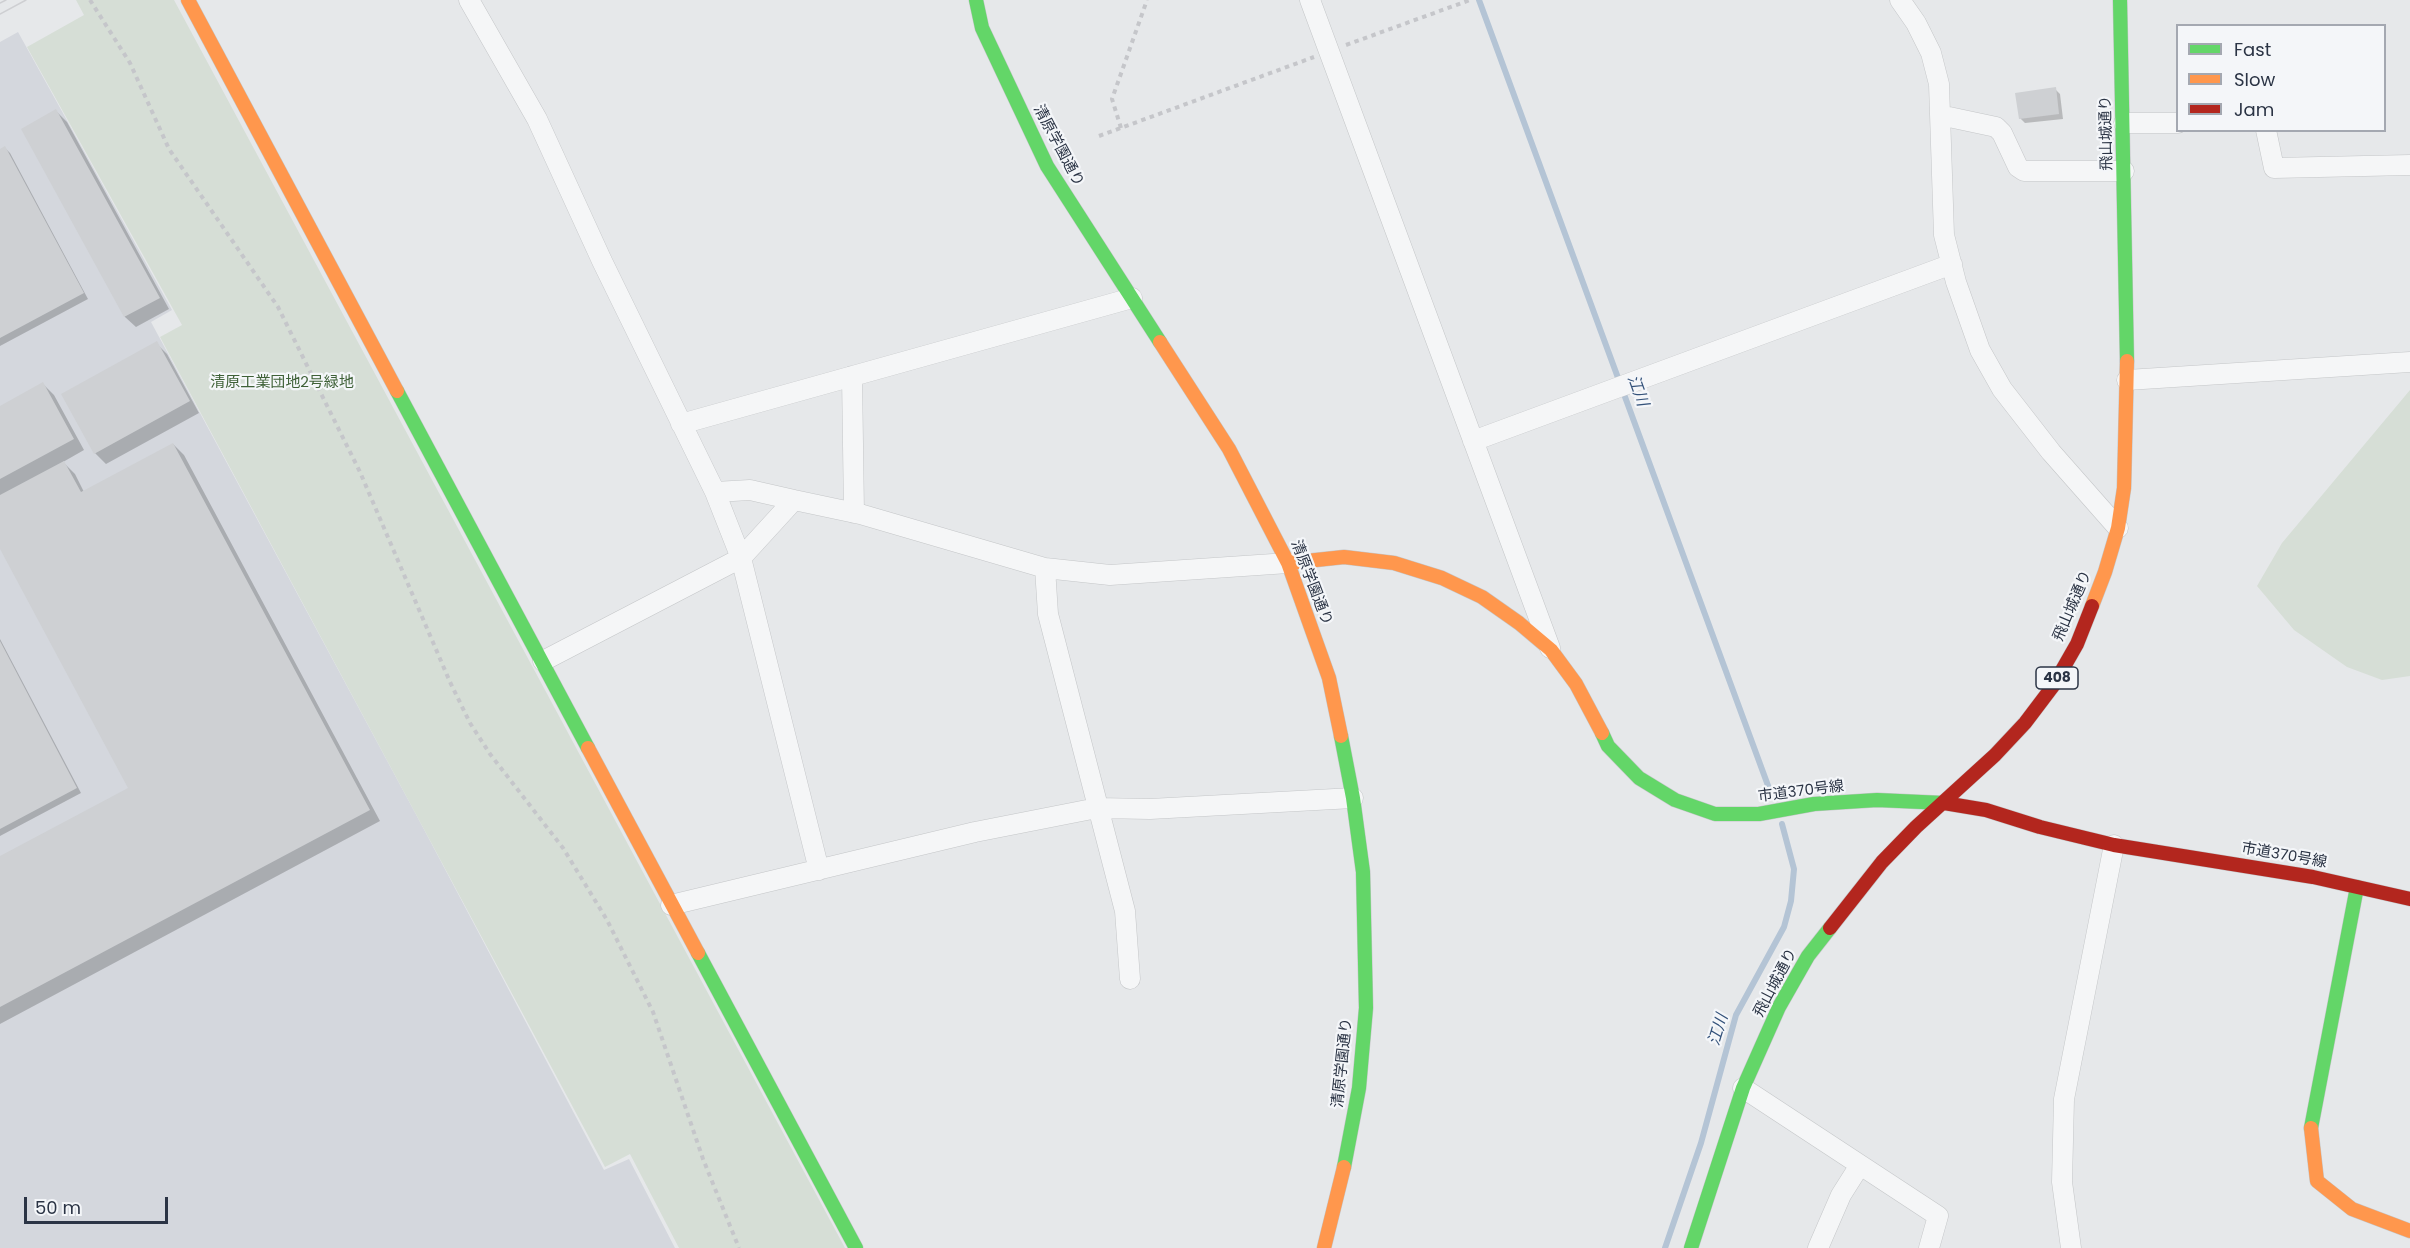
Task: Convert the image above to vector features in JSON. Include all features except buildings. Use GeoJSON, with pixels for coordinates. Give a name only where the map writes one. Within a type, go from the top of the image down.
{"type":"FeatureCollection","features":[{"type":"Feature","properties":{"kind":"main road"},"geometry":{"type":"LineString","coordinates":[[188,0],[856,1248]]}},
{"type":"Feature","properties":{"kind":"main road","name":"清原学園通り"},"geometry":{"type":"LineString","coordinates":[[976,0],[982,28],[1047,166],[1228,449],[1288,563],[1329,678],[1353,798],[1363,872],[1366,1008],[1359,1088],[1341,1184],[1324,1248]]}},
{"type":"Feature","properties":{"kind":"main road","name":"飛山城通り"},"geometry":{"type":"LineString","coordinates":[[1691,1248],[1743,1088],[1779,1007],[1808,956],[1882,862],[1995,755],[2025,723],[2053,686],[2077,644],[2088,617],[2118,528],[2124,488],[2127,380],[2120,0]]}},
{"type":"Feature","properties":{"kind":"main road","name":"市道370号線"},"geometry":{"type":"LineString","coordinates":[[1288,563],[1344,557],[1394,563],[1442,578],[1482,597],[1519,623],[1551,650],[1576,684],[1608,746],[1639,778],[1675,800],[1715,814],[1759,814],[1814,804],[1877,801],[1944,803],[1986,810],[2040,827],[2114,845],[2357,886],[2410,899]]}},
{"type":"Feature","properties":{"kind":"main road"},"geometry":{"type":"LineString","coordinates":[[2357,886],[2311,1129],[2317,1181],[2352,1209],[2410,1231]]}},
{"type":"Feature","properties":{"kind":"street"},"geometry":{"type":"LineString","coordinates":[[469,0],[537,119],[602,261],[715,492],[741,558],[819,870]]}},
{"type":"Feature","properties":{"kind":"street"},"geometry":{"type":"LineString","coordinates":[[1310,0],[1551,650]]}},
{"type":"Feature","properties":{"kind":"street"},"geometry":{"type":"LineString","coordinates":[[1899,0],[1916,23],[1931,53],[1938,84],[1941,118],[1944,235],[1980,350],[2002,389],[2050,452],[2118,528]]}},
{"type":"Feature","properties":{"kind":"street"},"geometry":{"type":"LineString","coordinates":[[1941,118],[1949,117],[1996,127],[2002,133],[2018,167],[2024,171],[2124,171]]}},
{"type":"Feature","properties":{"kind":"street"},"geometry":{"type":"LineString","coordinates":[[2124,123],[2176,123]]}},
{"type":"Feature","properties":{"kind":"street"},"geometry":{"type":"LineString","coordinates":[[2266,132],[2274,168],[2410,165]]}},
{"type":"Feature","properties":{"kind":"street"},"geometry":{"type":"LineString","coordinates":[[1473,441],[1952,264]]}},
{"type":"Feature","properties":{"kind":"street"},"geometry":{"type":"LineString","coordinates":[[681,424],[1132,298]]}},
{"type":"Feature","properties":{"kind":"street"},"geometry":{"type":"LineString","coordinates":[[2127,380],[2410,362]]}},
{"type":"Feature","properties":{"kind":"street"},"geometry":{"type":"LineString","coordinates":[[852,376],[854,513]]}},
{"type":"Feature","properties":{"kind":"street"},"geometry":{"type":"LineString","coordinates":[[715,492],[750,490],[854,513],[1045,568],[1110,575],[1288,563]]}},
{"type":"Feature","properties":{"kind":"street"},"geometry":{"type":"LineString","coordinates":[[543,661],[741,558],[794,500]]}},
{"type":"Feature","properties":{"kind":"street"},"geometry":{"type":"LineString","coordinates":[[1045,568],[1048,614],[1125,911],[1130,979]]}},
{"type":"Feature","properties":{"kind":"street"},"geometry":{"type":"LineString","coordinates":[[671,905],[975,832],[1097,808],[1150,809],[1353,798]]}},
{"type":"Feature","properties":{"kind":"street"},"geometry":{"type":"LineString","coordinates":[[2070,1248],[2062,1182],[2064,1099],[2114,845]]}},
{"type":"Feature","properties":{"kind":"street"},"geometry":{"type":"LineString","coordinates":[[1743,1088],[1938,1216],[1929,1248]]}},
{"type":"Feature","properties":{"kind":"street"},"geometry":{"type":"LineString","coordinates":[[1818,1248],[1840,1195],[1860,1165]]}},
{"type":"Feature","properties":{"kind":"path"},"geometry":{"type":"LineString","coordinates":[[90,0],[130,63],[175,159],[278,307],[360,472],[450,682],[470,723],[490,754],[563,848],[607,920],[652,1012],[703,1160],[739,1248]]}},
{"type":"Feature","properties":{"kind":"path"},"geometry":{"type":"LineString","coordinates":[[1120,128],[1112,99],[1147,0]]}},
{"type":"Feature","properties":{"kind":"path"},"geometry":{"type":"LineString","coordinates":[[1099,136],[1470,0]]}},
{"type":"Feature","properties":{"kind":"shaded area"},"geometry":{"type":"Polygon","coordinates":[[[18,32],[172,310],[151,322],[604,1170],[629,1159],[675,1248],[0,1248],[0,42],[18,32]]]}},
{"type":"Feature","properties":{"kind":"green space","name":"清原工業団地2号緑地"},"geometry":{"type":"Polygon","coordinates":[[[76,0],[174,0],[845,1248],[679,1248],[630,1154],[605,1167],[160,337],[182,325],[27,47],[84,15],[76,0]]]}},
{"type":"Feature","properties":{"kind":"green space"},"geometry":{"type":"Polygon","coordinates":[[[2410,390],[2410,676],[2382,680],[2347,667],[2294,630],[2257,586],[2282,543],[2410,390]]]}},
{"type":"Feature","properties":{"kind":"waterway","name":"江川"},"geometry":{"type":"LineString","coordinates":[[1479,0],[1770,791]]}},
{"type":"Feature","properties":{"kind":"waterway","name":"江川"},"geometry":{"type":"LineString","coordinates":[[1665,1248],[1701,1143],[1736,1015],[1784,927],[1791,901],[1794,869],[1782,824]]}},
{"type":"Feature","properties":{"kind":"tram line"},"geometry":{"type":"LineString","coordinates":[[0,3],[6,0]]}},
{"type":"Feature","properties":{"kind":"tram line"},"geometry":{"type":"LineString","coordinates":[[0,14],[26,0]]}},
{"type":"Feature","properties":{"kind":"traffic: fast"},"geometry":{"type":"LineString","coordinates":[[976,0],[982,28],[1047,166],[1160,342]]}},
{"type":"Feature","properties":{"kind":"traffic: fast"},"geometry":{"type":"LineString","coordinates":[[2120,0],[2127,361]]}},
{"type":"Feature","properties":{"kind":"traffic: fast"},"geometry":{"type":"LineString","coordinates":[[397,391],[588,748]]}},
{"type":"Feature","properties":{"kind":"traffic: fast"},"geometry":{"type":"LineString","coordinates":[[1602,733],[1608,746],[1639,778],[1675,800],[1715,814],[1759,814],[1814,804],[1877,800],[1944,803]]}},
{"type":"Feature","properties":{"kind":"traffic: fast"},"geometry":{"type":"LineString","coordinates":[[1341,736],[1353,798],[1363,872],[1366,1008],[1359,1088],[1344,1167]]}},
{"type":"Feature","properties":{"kind":"traffic: fast"},"geometry":{"type":"LineString","coordinates":[[2311,1128],[2357,887]]}},
{"type":"Feature","properties":{"kind":"traffic: fast"},"geometry":{"type":"LineString","coordinates":[[1691,1248],[1743,1088],[1779,1007],[1808,956],[1830,928]]}},
{"type":"Feature","properties":{"kind":"traffic: fast"},"geometry":{"type":"LineString","coordinates":[[698,953],[856,1248]]}},
{"type":"Feature","properties":{"kind":"traffic: slow"},"geometry":{"type":"LineString","coordinates":[[188,0],[397,391]]}},
{"type":"Feature","properties":{"kind":"traffic: slow"},"geometry":{"type":"LineString","coordinates":[[1160,342],[1229,449],[1288,563],[1329,678],[1341,736]]}},
{"type":"Feature","properties":{"kind":"traffic: slow"},"geometry":{"type":"LineString","coordinates":[[2092,606],[2118,528],[2124,488],[2127,361]]}},
{"type":"Feature","properties":{"kind":"traffic: slow"},"geometry":{"type":"LineString","coordinates":[[1288,563],[1344,557],[1394,563],[1442,578],[1482,597],[1519,623],[1551,650],[1576,684],[1602,733]]}},
{"type":"Feature","properties":{"kind":"traffic: slow"},"geometry":{"type":"LineString","coordinates":[[588,748],[698,953]]}},
{"type":"Feature","properties":{"kind":"traffic: slow"},"geometry":{"type":"LineString","coordinates":[[2311,1128],[2317,1181],[2352,1209],[2410,1231]]}},
{"type":"Feature","properties":{"kind":"traffic: slow"},"geometry":{"type":"LineString","coordinates":[[1324,1248],[1344,1167]]}},
{"type":"Feature","properties":{"kind":"traffic: jam"},"geometry":{"type":"LineString","coordinates":[[1830,928],[1882,862],[1916,827],[1995,755],[2025,723],[2053,686],[2077,644],[2092,606]]}},
{"type":"Feature","properties":{"kind":"traffic: jam"},"geometry":{"type":"LineString","coordinates":[[1944,803],[1986,810],[2040,827],[2114,845],[2313,877],[2410,899]]}}]}
